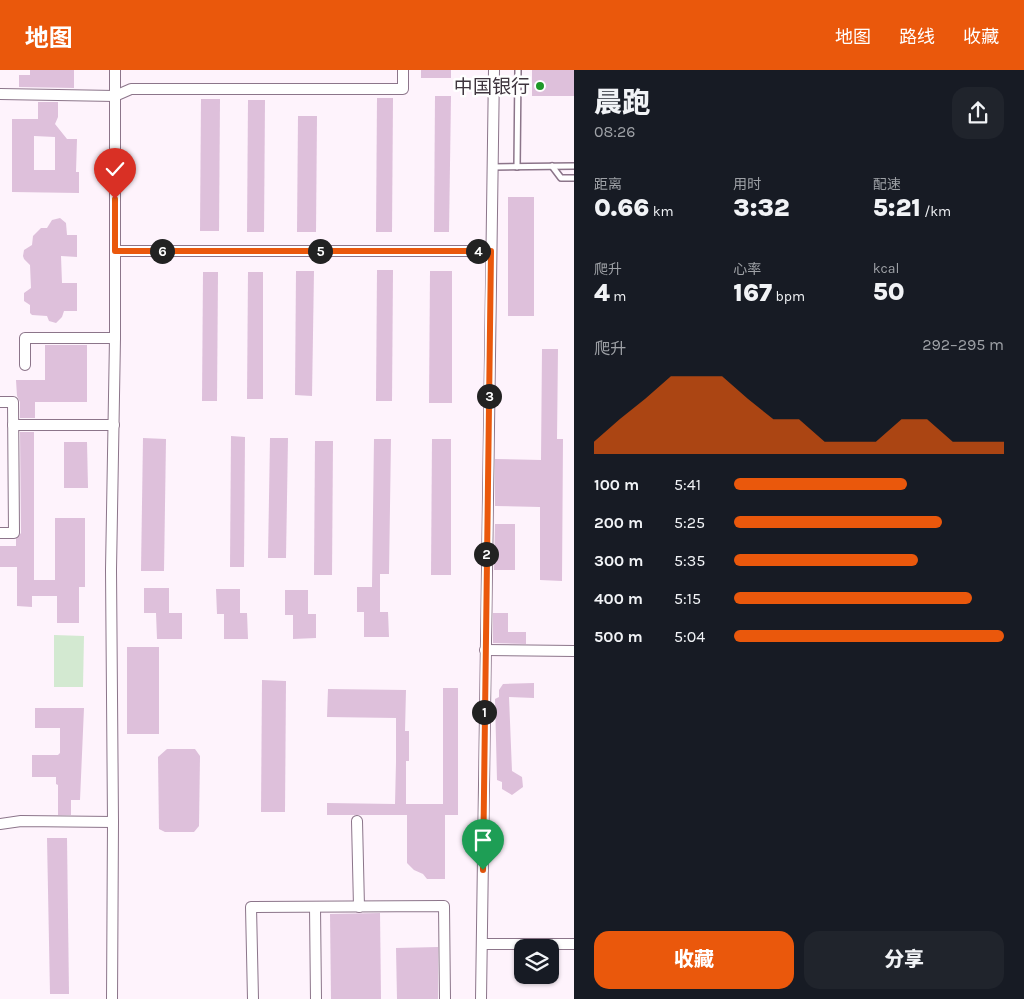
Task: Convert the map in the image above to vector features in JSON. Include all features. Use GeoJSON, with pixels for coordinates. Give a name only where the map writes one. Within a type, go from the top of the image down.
{"type":"FeatureCollection","features":[{"type":"Feature","properties":{"kind":"street"},"geometry":{"type":"LineString","coordinates":[[112,999],[115,70]]}},
{"type":"Feature","properties":{"kind":"street"},"geometry":{"type":"LineString","coordinates":[[0,94],[115,96],[131,89],[403,89],[403,70]]}},
{"type":"Feature","properties":{"kind":"street"},"geometry":{"type":"LineString","coordinates":[[481,999],[494,70]]}},
{"type":"Feature","properties":{"kind":"street"},"geometry":{"type":"LineString","coordinates":[[115,251],[491,251]]}},
{"type":"Feature","properties":{"kind":"street"},"geometry":{"type":"LineString","coordinates":[[25,365],[25,338],[115,338]]}},
{"type":"Feature","properties":{"kind":"street"},"geometry":{"type":"LineString","coordinates":[[0,402],[13,402],[14,533],[0,533]]}},
{"type":"Feature","properties":{"kind":"street"},"geometry":{"type":"LineString","coordinates":[[13,425],[114,425]]}},
{"type":"Feature","properties":{"kind":"street"},"geometry":{"type":"LineString","coordinates":[[485,650],[574,651]]}},
{"type":"Feature","properties":{"kind":"street"},"geometry":{"type":"LineString","coordinates":[[0,824],[21,821],[113,822]]}},
{"type":"Feature","properties":{"kind":"street"},"geometry":{"type":"LineString","coordinates":[[357,821],[359,907]]}},
{"type":"Feature","properties":{"kind":"street"},"geometry":{"type":"LineString","coordinates":[[253,999],[251,907],[444,906],[445,999]]}},
{"type":"Feature","properties":{"kind":"street"},"geometry":{"type":"LineString","coordinates":[[315,907],[316,999]]}},
{"type":"Feature","properties":{"kind":"street"},"geometry":{"type":"LineString","coordinates":[[482,944],[574,944]]}},
{"type":"Feature","properties":{"kind":"lane"},"geometry":{"type":"LineString","coordinates":[[517,167],[518,70]]}},
{"type":"Feature","properties":{"kind":"lane"},"geometry":{"type":"LineString","coordinates":[[552,166],[561,178],[574,178]]}},
{"type":"Feature","properties":{"kind":"lane"},"geometry":{"type":"LineString","coordinates":[[492,167],[574,166]]}},
{"type":"Feature","properties":{"kind":"green space"},"geometry":{"type":"Polygon","coordinates":[[[54,635],[84,636],[83,687],[54,687],[54,635]]]}},
{"type":"Feature","properties":{"kind":"building"},"geometry":{"type":"Polygon","coordinates":[[[30,70],[74,70],[74,88],[19,87],[19,75],[30,75],[30,70]]]}},
{"type":"Feature","properties":{"kind":"building"},"geometry":{"type":"Polygon","coordinates":[[[421,70],[451,70],[451,78],[421,78],[421,70]]]}},
{"type":"Feature","properties":{"kind":"building"},"geometry":{"type":"Polygon","coordinates":[[[532,70],[574,70],[574,96],[532,96],[532,70]]]}},
{"type":"Feature","properties":{"kind":"building"},"geometry":{"type":"Polygon","coordinates":[[[435,96],[451,96],[449,232],[434,232],[435,96]]]}},
{"type":"Feature","properties":{"kind":"building"},"geometry":{"type":"Polygon","coordinates":[[[377,98],[393,98],[392,232],[376,232],[377,98]]]}},
{"type":"Feature","properties":{"kind":"building"},"geometry":{"type":"Polygon","coordinates":[[[201,99],[220,99],[219,231],[200,231],[201,99]]]}},
{"type":"Feature","properties":{"kind":"building"},"geometry":{"type":"Polygon","coordinates":[[[248,100],[265,100],[264,232],[247,232],[248,100]]]}},
{"type":"Feature","properties":{"kind":"building"},"geometry":{"type":"Polygon","coordinates":[[[38,102],[58,102],[58,117],[55,124],[67,139],[77,139],[76,172],[79,172],[79,193],[12,192],[12,119],[38,119],[38,102]],[[34,136],[34,170],[55,170],[55,137],[34,136]]]}},
{"type":"Feature","properties":{"kind":"building"},"geometry":{"type":"Polygon","coordinates":[[[298,116],[317,116],[316,232],[297,232],[298,116]]]}},
{"type":"Feature","properties":{"kind":"building"},"geometry":{"type":"Polygon","coordinates":[[[508,197],[534,197],[534,316],[508,316],[508,197]]]}},
{"type":"Feature","properties":{"kind":"building"},"geometry":{"type":"Polygon","coordinates":[[[60,218],[66,223],[67,235],[77,235],[77,257],[61,256],[62,283],[77,283],[77,311],[64,311],[62,317],[56,323],[49,321],[47,316],[32,315],[30,313],[30,305],[24,301],[24,293],[31,288],[30,265],[23,256],[24,250],[32,245],[33,236],[41,228],[47,228],[52,220],[60,218]]]}},
{"type":"Feature","properties":{"kind":"building"},"geometry":{"type":"Polygon","coordinates":[[[377,270],[393,270],[392,401],[376,401],[377,270]]]}},
{"type":"Feature","properties":{"kind":"building"},"geometry":{"type":"Polygon","coordinates":[[[296,271],[314,271],[312,396],[295,395],[296,271]]]}},
{"type":"Feature","properties":{"kind":"building"},"geometry":{"type":"Polygon","coordinates":[[[430,271],[452,271],[452,403],[429,403],[430,271]]]}},
{"type":"Feature","properties":{"kind":"building"},"geometry":{"type":"Polygon","coordinates":[[[203,272],[218,272],[217,401],[202,401],[203,272]]]}},
{"type":"Feature","properties":{"kind":"building"},"geometry":{"type":"Polygon","coordinates":[[[248,272],[263,272],[263,399],[247,399],[248,272]]]}},
{"type":"Feature","properties":{"kind":"building"},"geometry":{"type":"Polygon","coordinates":[[[45,345],[87,345],[87,402],[35,402],[35,418],[20,418],[20,402],[17,396],[16,380],[45,380],[45,345]]]}},
{"type":"Feature","properties":{"kind":"building"},"geometry":{"type":"Polygon","coordinates":[[[542,349],[558,349],[557,439],[563,439],[562,581],[540,580],[540,507],[495,506],[495,459],[541,460],[542,349]]]}},
{"type":"Feature","properties":{"kind":"building"},"geometry":{"type":"Polygon","coordinates":[[[20,432],[34,432],[34,580],[55,580],[55,518],[85,518],[85,587],[79,587],[79,623],[57,623],[57,596],[32,596],[32,607],[17,606],[17,567],[0,567],[0,546],[16,546],[16,539],[21,533],[20,432]]]}},
{"type":"Feature","properties":{"kind":"building"},"geometry":{"type":"Polygon","coordinates":[[[231,436],[245,437],[244,567],[230,567],[231,436]]]}},
{"type":"Feature","properties":{"kind":"building"},"geometry":{"type":"Polygon","coordinates":[[[143,438],[166,439],[164,571],[141,571],[143,438]]]}},
{"type":"Feature","properties":{"kind":"building"},"geometry":{"type":"Polygon","coordinates":[[[270,438],[288,438],[286,558],[268,558],[270,438]]]}},
{"type":"Feature","properties":{"kind":"building"},"geometry":{"type":"Polygon","coordinates":[[[374,439],[391,439],[389,574],[380,574],[380,612],[388,612],[389,637],[364,637],[364,612],[357,612],[357,587],[372,587],[374,439]]]}},
{"type":"Feature","properties":{"kind":"building"},"geometry":{"type":"Polygon","coordinates":[[[432,439],[451,439],[451,575],[431,575],[432,439]]]}},
{"type":"Feature","properties":{"kind":"building"},"geometry":{"type":"Polygon","coordinates":[[[315,441],[333,441],[332,575],[314,575],[315,441]]]}},
{"type":"Feature","properties":{"kind":"building"},"geometry":{"type":"Polygon","coordinates":[[[64,442],[87,442],[88,488],[64,488],[64,442]]]}},
{"type":"Feature","properties":{"kind":"building"},"geometry":{"type":"Polygon","coordinates":[[[495,524],[515,524],[515,570],[494,570],[495,524]]]}},
{"type":"Feature","properties":{"kind":"building"},"geometry":{"type":"Polygon","coordinates":[[[144,588],[169,588],[169,613],[182,613],[182,639],[157,639],[156,613],[144,613],[144,588]]]}},
{"type":"Feature","properties":{"kind":"building"},"geometry":{"type":"Polygon","coordinates":[[[216,589],[240,589],[240,613],[247,613],[248,639],[224,639],[224,614],[217,614],[216,589]]]}},
{"type":"Feature","properties":{"kind":"building"},"geometry":{"type":"Polygon","coordinates":[[[285,590],[308,590],[308,614],[316,614],[316,638],[293,639],[293,615],[285,615],[285,590]]]}},
{"type":"Feature","properties":{"kind":"building"},"geometry":{"type":"Polygon","coordinates":[[[493,613],[508,613],[508,632],[526,632],[526,644],[493,643],[493,613]]]}},
{"type":"Feature","properties":{"kind":"building"},"geometry":{"type":"Polygon","coordinates":[[[127,647],[159,647],[159,734],[127,734],[127,647]]]}},
{"type":"Feature","properties":{"kind":"building"},"geometry":{"type":"Polygon","coordinates":[[[262,680],[286,681],[285,812],[261,812],[262,680]]]}},
{"type":"Feature","properties":{"kind":"building"},"geometry":{"type":"Polygon","coordinates":[[[534,683],[534,698],[509,697],[512,771],[522,777],[523,787],[512,795],[502,789],[502,782],[497,780],[495,699],[499,697],[499,690],[503,684],[534,683]]]}},
{"type":"Feature","properties":{"kind":"building"},"geometry":{"type":"Polygon","coordinates":[[[443,688],[458,688],[458,815],[445,815],[445,879],[427,879],[407,863],[407,815],[327,815],[327,803],[395,804],[396,762],[396,718],[327,717],[328,689],[406,690],[405,731],[409,731],[409,761],[406,761],[406,804],[443,804],[443,688]]]}},
{"type":"Feature","properties":{"kind":"building"},"geometry":{"type":"Polygon","coordinates":[[[35,708],[84,708],[80,800],[71,800],[71,815],[58,815],[58,785],[56,784],[56,777],[32,777],[32,755],[58,755],[60,753],[60,728],[35,728],[35,708]]]}},
{"type":"Feature","properties":{"kind":"building"},"geometry":{"type":"Polygon","coordinates":[[[167,749],[195,749],[200,756],[199,826],[194,832],[165,832],[159,829],[158,757],[167,749]]]}},
{"type":"Feature","properties":{"kind":"building"},"geometry":{"type":"Polygon","coordinates":[[[47,838],[67,838],[69,994],[50,994],[47,838]]]}},
{"type":"Feature","properties":{"kind":"building"},"geometry":{"type":"Polygon","coordinates":[[[380,913],[381,999],[331,999],[330,914],[380,913]]]}},
{"type":"Feature","properties":{"kind":"building"},"geometry":{"type":"Polygon","coordinates":[[[438,947],[438,999],[397,999],[396,948],[438,947]]]}},
{"type":"Feature","properties":{"kind":"place","name":"中国银行"},"geometry":{"type":"Point","coordinates":[540,86]}},
{"type":"Feature","properties":{"kind":"route"},"geometry":{"type":"LineString","coordinates":[[115,199],[115,251],[491,251],[483,870]]}}]}
